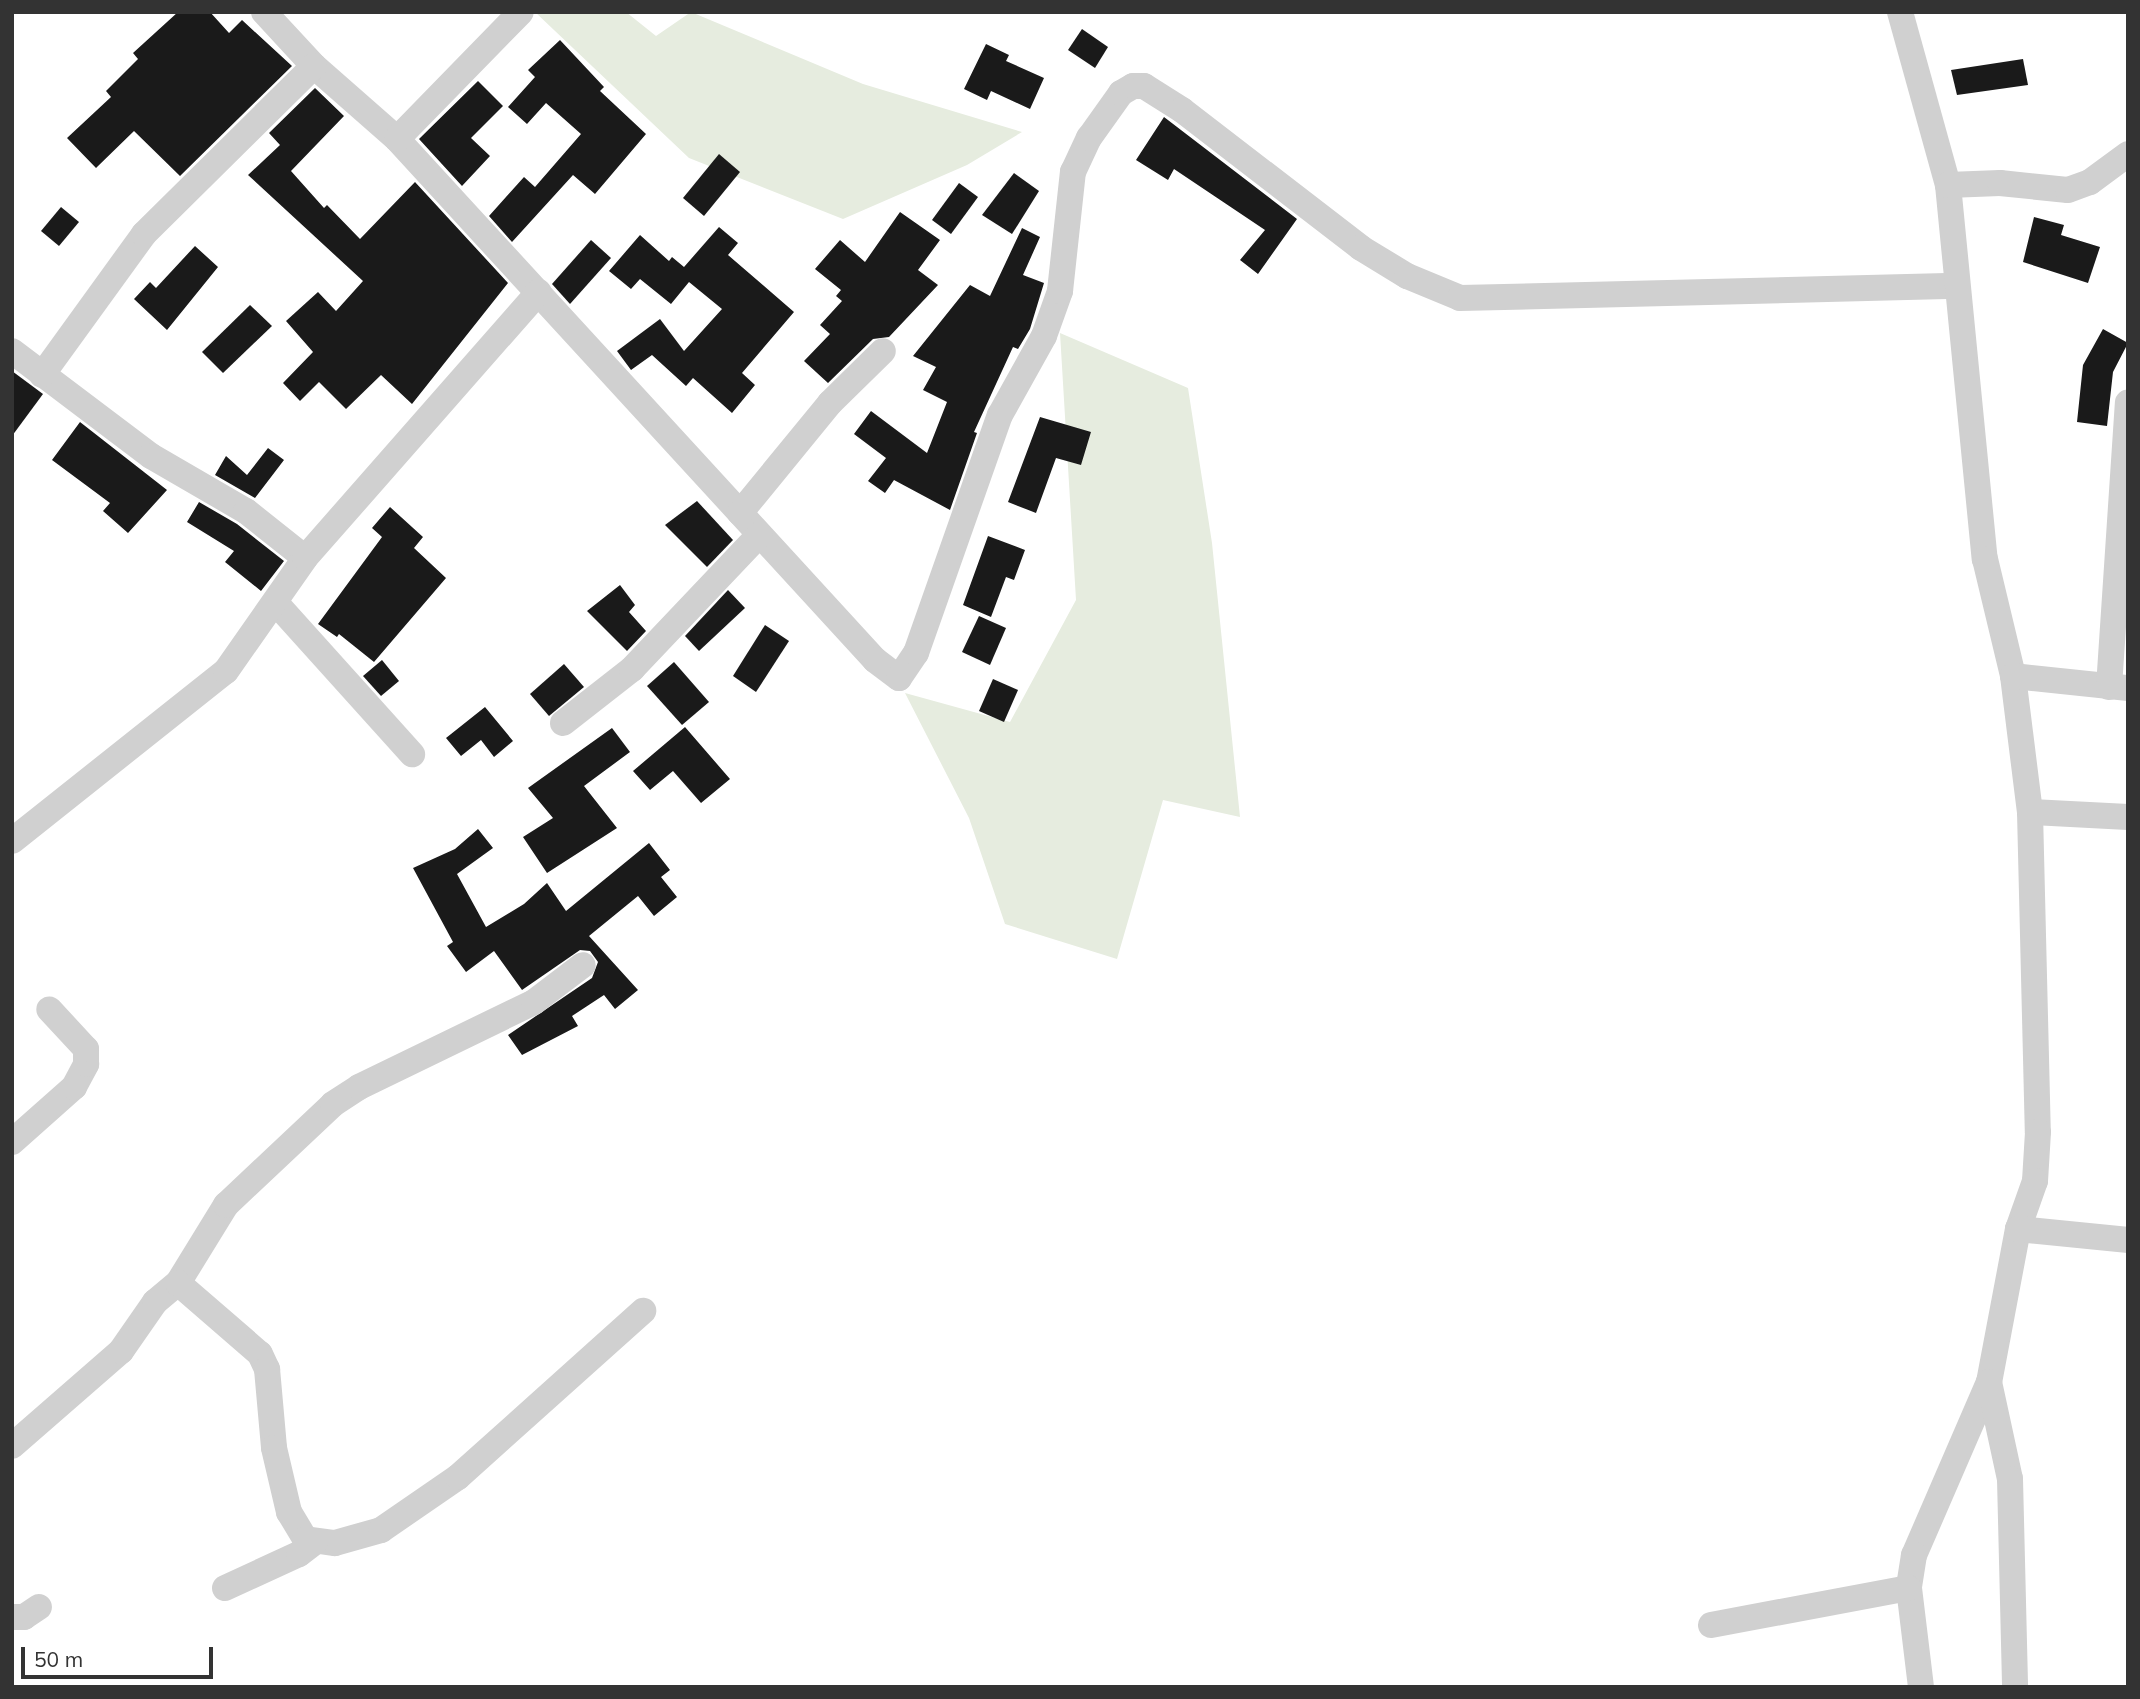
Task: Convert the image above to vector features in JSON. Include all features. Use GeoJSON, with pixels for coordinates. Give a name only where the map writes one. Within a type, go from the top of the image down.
{"type":"FeatureCollection","features":[{"type":"Feature","properties":{"kind":"street"},"geometry":{"type":"LineString","coordinates":[[264,12],[314,66],[397,139],[759,535],[893,676],[905,675],[1000,415],[1044,336],[1060,291],[1073,172],[1089,138],[1121,93],[1133,86],[1144,86],[1182,110],[1361,248],[1408,276],[1460,298],[1957,286]]}},
{"type":"Feature","properties":{"kind":"street"},"geometry":{"type":"LineString","coordinates":[[397,139],[521,12]]}},
{"type":"Feature","properties":{"kind":"street"},"geometry":{"type":"LineString","coordinates":[[1900,12],[1948,185],[1986,559],[2013,676],[2030,811],[2038,1132],[2035,1181],[2018,1229],[1989,1382],[1918,1544],[1909,1588],[1921,1687]]}},
{"type":"Feature","properties":{"kind":"street"},"geometry":{"type":"LineString","coordinates":[[42,375],[144,234],[314,66]]}},
{"type":"Feature","properties":{"kind":"street"},"geometry":{"type":"LineString","coordinates":[[1948,185],[2000,183],[2068,190],[2090,182],[2128,154]]}},
{"type":"Feature","properties":{"kind":"street"},"geometry":{"type":"LineString","coordinates":[[12,841],[226,671],[305,558],[539,292]]}},
{"type":"Feature","properties":{"kind":"street"},"geometry":{"type":"LineString","coordinates":[[12,351],[151,456],[246,512],[305,558]]}},
{"type":"Feature","properties":{"kind":"street"},"geometry":{"type":"LineString","coordinates":[[740,513],[830,403],[883,351]]}},
{"type":"Feature","properties":{"kind":"street"},"geometry":{"type":"LineString","coordinates":[[2013,676],[2118,687],[2128,403]]}},
{"type":"Feature","properties":{"kind":"street"},"geometry":{"type":"LineString","coordinates":[[563,723],[632,669],[759,535]]}},
{"type":"Feature","properties":{"kind":"street"},"geometry":{"type":"LineString","coordinates":[[275,602],[412,754]]}},
{"type":"Feature","properties":{"kind":"street"},"geometry":{"type":"LineString","coordinates":[[2030,811],[2128,817]]}},
{"type":"Feature","properties":{"kind":"street"},"geometry":{"type":"LineString","coordinates":[[12,1447],[121,1351],[155,1302],[178,1283],[226,1205],[333,1104],[534,1002],[583,965]]}},
{"type":"Feature","properties":{"kind":"street"},"geometry":{"type":"LineString","coordinates":[[12,1142],[74,1087],[86,1065],[86,1049],[49,1009]]}},
{"type":"Feature","properties":{"kind":"street"},"geometry":{"type":"LineString","coordinates":[[2018,1229],[2128,1240]]}},
{"type":"Feature","properties":{"kind":"street"},"geometry":{"type":"LineString","coordinates":[[178,1283],[260,1354],[267,1369],[274,1448],[289,1512],[298,1534],[315,1542],[335,1544],[381,1530],[458,1477],[643,1311]]}},
{"type":"Feature","properties":{"kind":"street"},"geometry":{"type":"LineString","coordinates":[[1989,1382],[2010,1479],[2015,1687]]}},
{"type":"Feature","properties":{"kind":"street"},"geometry":{"type":"LineString","coordinates":[[225,1588],[299,1554],[315,1542]]}},
{"type":"Feature","properties":{"kind":"street"},"geometry":{"type":"LineString","coordinates":[[1711,1625],[1909,1588]]}},
{"type":"Feature","properties":{"kind":"street"},"geometry":{"type":"LineString","coordinates":[[12,1617],[24,1616],[39,1607]]}},
{"type":"Feature","properties":{"kind":"shaded area"},"geometry":{"type":"Polygon","coordinates":[[[535,12],[626,12],[656,36],[691,12],[863,84],[1022,132],[967,165],[843,219],[689,158],[535,12]]]}},
{"type":"Feature","properties":{"kind":"shaded area"},"geometry":{"type":"Polygon","coordinates":[[[1060,333],[1188,388],[1212,543],[1240,817],[1163,800],[1117,959],[1005,924],[969,818],[905,693],[1010,722],[1076,600],[1060,333]]]}},
{"type":"Feature","properties":{"kind":"building"},"geometry":{"type":"Polygon","coordinates":[[[178,12],[210,12],[229,33],[242,20],[292,66],[180,176],[134,131],[96,168],[67,138],[111,97],[106,91],[138,59],[133,53],[178,12]]]}},
{"type":"Feature","properties":{"kind":"building"},"geometry":{"type":"Polygon","coordinates":[[[1082,29],[1108,47],[1095,68],[1068,50],[1082,29]]]}},
{"type":"Feature","properties":{"kind":"building"},"geometry":{"type":"Polygon","coordinates":[[[560,40],[604,87],[600,91],[646,134],[595,194],[573,175],[512,242],[489,216],[524,177],[535,187],[581,134],[546,103],[527,124],[508,107],[535,77],[528,70],[560,40]]]}},
{"type":"Feature","properties":{"kind":"building"},"geometry":{"type":"Polygon","coordinates":[[[986,44],[1009,55],[1006,61],[1044,78],[1030,109],[991,91],[987,100],[964,89],[986,44]]]}},
{"type":"Feature","properties":{"kind":"building"},"geometry":{"type":"Polygon","coordinates":[[[2023,59],[2028,85],[1957,95],[1951,70],[2023,59]]]}},
{"type":"Feature","properties":{"kind":"building"},"geometry":{"type":"Polygon","coordinates":[[[478,81],[503,106],[471,138],[490,156],[462,186],[419,139],[478,81]]]}},
{"type":"Feature","properties":{"kind":"building"},"geometry":{"type":"Polygon","coordinates":[[[315,88],[344,116],[291,171],[324,208],[327,205],[360,239],[415,182],[508,283],[412,404],[381,375],[346,409],[319,382],[300,401],[283,383],[313,352],[286,321],[318,292],[336,311],[363,281],[248,175],[280,145],[269,133],[315,88]]]}},
{"type":"Feature","properties":{"kind":"building"},"geometry":{"type":"Polygon","coordinates":[[[1164,117],[1297,219],[1258,274],[1240,260],[1265,230],[1174,169],[1168,180],[1136,160],[1164,117]]]}},
{"type":"Feature","properties":{"kind":"building"},"geometry":{"type":"Polygon","coordinates":[[[719,154],[740,172],[704,216],[683,198],[719,154]]]}},
{"type":"Feature","properties":{"kind":"building"},"geometry":{"type":"Polygon","coordinates":[[[1014,173],[1039,191],[1012,234],[982,215],[1014,173]]]}},
{"type":"Feature","properties":{"kind":"building"},"geometry":{"type":"Polygon","coordinates":[[[959,183],[978,197],[951,234],[932,220],[959,183]]]}},
{"type":"Feature","properties":{"kind":"building"},"geometry":{"type":"Polygon","coordinates":[[[61,207],[79,222],[59,246],[41,231],[61,207]]]}},
{"type":"Feature","properties":{"kind":"building"},"geometry":{"type":"Polygon","coordinates":[[[900,212],[940,240],[918,270],[938,285],[889,337],[873,339],[828,383],[804,361],[830,334],[820,325],[842,301],[836,296],[841,290],[815,269],[840,240],[865,262],[900,212]]]}},
{"type":"Feature","properties":{"kind":"building"},"geometry":{"type":"Polygon","coordinates":[[[2034,217],[2064,225],[2061,235],[2100,247],[2088,283],[2023,262],[2034,217]]]}},
{"type":"Feature","properties":{"kind":"building"},"geometry":{"type":"Polygon","coordinates":[[[719,227],[738,243],[728,255],[794,312],[742,373],[755,385],[732,413],[693,378],[686,386],[652,355],[631,370],[617,351],[660,319],[684,351],[722,309],[689,282],[671,304],[640,279],[631,289],[609,271],[640,235],[669,261],[672,257],[684,267],[719,227]]]}},
{"type":"Feature","properties":{"kind":"building"},"geometry":{"type":"Polygon","coordinates":[[[1022,228],[1040,237],[1023,275],[1044,283],[1030,329],[1018,349],[1013,347],[974,432],[977,433],[950,510],[894,480],[885,493],[868,481],[886,458],[854,434],[871,411],[927,453],[947,402],[923,390],[936,367],[913,356],[970,285],[990,296],[1022,228]]]}},
{"type":"Feature","properties":{"kind":"building"},"geometry":{"type":"Polygon","coordinates":[[[591,240],[611,258],[570,304],[552,284],[591,240]]]}},
{"type":"Feature","properties":{"kind":"building"},"geometry":{"type":"Polygon","coordinates":[[[195,246],[218,267],[167,330],[134,299],[150,282],[156,288],[195,246]]]}},
{"type":"Feature","properties":{"kind":"building"},"geometry":{"type":"Polygon","coordinates":[[[250,305],[272,326],[223,373],[202,352],[250,305]]]}},
{"type":"Feature","properties":{"kind":"building"},"geometry":{"type":"Polygon","coordinates":[[[2103,329],[2128,343],[2113,372],[2107,426],[2077,422],[2083,365],[2103,329]]]}},
{"type":"Feature","properties":{"kind":"building"},"geometry":{"type":"Polygon","coordinates":[[[12,371],[43,394],[12,436],[12,371]]]}},
{"type":"Feature","properties":{"kind":"building"},"geometry":{"type":"Polygon","coordinates":[[[1040,417],[1091,432],[1081,465],[1056,458],[1036,513],[1008,502],[1040,417]]]}},
{"type":"Feature","properties":{"kind":"building"},"geometry":{"type":"Polygon","coordinates":[[[80,422],[167,490],[128,533],[103,511],[110,503],[52,460],[80,422]]]}},
{"type":"Feature","properties":{"kind":"building"},"geometry":{"type":"Polygon","coordinates":[[[268,448],[284,460],[255,498],[215,475],[226,456],[247,475],[268,448]]]}},
{"type":"Feature","properties":{"kind":"building"},"geometry":{"type":"Polygon","coordinates":[[[697,501],[733,540],[707,567],[665,525],[697,501]]]}},
{"type":"Feature","properties":{"kind":"building"},"geometry":{"type":"Polygon","coordinates":[[[199,502],[237,524],[284,561],[261,591],[225,562],[234,551],[187,522],[199,502]]]}},
{"type":"Feature","properties":{"kind":"building"},"geometry":{"type":"Polygon","coordinates":[[[390,507],[423,537],[414,548],[446,578],[374,662],[339,634],[337,637],[318,624],[382,537],[372,528],[390,507]]]}},
{"type":"Feature","properties":{"kind":"building"},"geometry":{"type":"Polygon","coordinates":[[[988,536],[1025,550],[1014,580],[1006,577],[991,617],[963,605],[988,536]]]}},
{"type":"Feature","properties":{"kind":"building"},"geometry":{"type":"Polygon","coordinates":[[[620,585],[635,605],[629,612],[646,631],[627,651],[587,611],[620,585]]]}},
{"type":"Feature","properties":{"kind":"building"},"geometry":{"type":"Polygon","coordinates":[[[728,590],[745,608],[699,651],[685,636],[728,590]]]}},
{"type":"Feature","properties":{"kind":"building"},"geometry":{"type":"Polygon","coordinates":[[[979,616],[1006,628],[990,665],[962,652],[979,616]]]}},
{"type":"Feature","properties":{"kind":"building"},"geometry":{"type":"Polygon","coordinates":[[[765,625],[789,641],[756,692],[733,676],[765,625]]]}},
{"type":"Feature","properties":{"kind":"building"},"geometry":{"type":"Polygon","coordinates":[[[382,660],[399,681],[381,696],[363,676],[382,660]]]}},
{"type":"Feature","properties":{"kind":"building"},"geometry":{"type":"Polygon","coordinates":[[[674,662],[709,702],[682,725],[647,686],[674,662]]]}},
{"type":"Feature","properties":{"kind":"building"},"geometry":{"type":"Polygon","coordinates":[[[564,664],[584,687],[549,716],[530,694],[564,664]]]}},
{"type":"Feature","properties":{"kind":"building"},"geometry":{"type":"Polygon","coordinates":[[[993,679],[1018,690],[1004,722],[979,711],[993,679]]]}},
{"type":"Feature","properties":{"kind":"building"},"geometry":{"type":"Polygon","coordinates":[[[485,707],[513,741],[494,757],[481,740],[461,756],[446,738],[485,707]]]}},
{"type":"Feature","properties":{"kind":"building"},"geometry":{"type":"Polygon","coordinates":[[[685,727],[730,779],[701,803],[673,771],[650,790],[633,771],[685,727]]]}},
{"type":"Feature","properties":{"kind":"building"},"geometry":{"type":"Polygon","coordinates":[[[612,728],[630,752],[584,786],[617,828],[547,873],[523,837],[553,818],[528,788],[612,728]]]}},
{"type":"Feature","properties":{"kind":"building"},"geometry":{"type":"Polygon","coordinates":[[[478,829],[493,848],[457,874],[486,927],[524,904],[547,883],[566,911],[649,843],[670,870],[661,877],[677,897],[654,916],[638,896],[589,936],[638,990],[615,1009],[604,995],[572,1016],[578,1026],[522,1055],[508,1035],[592,978],[598,962],[590,951],[580,950],[522,990],[494,951],[466,972],[447,946],[453,942],[413,868],[455,849],[478,829]]]}}]}
